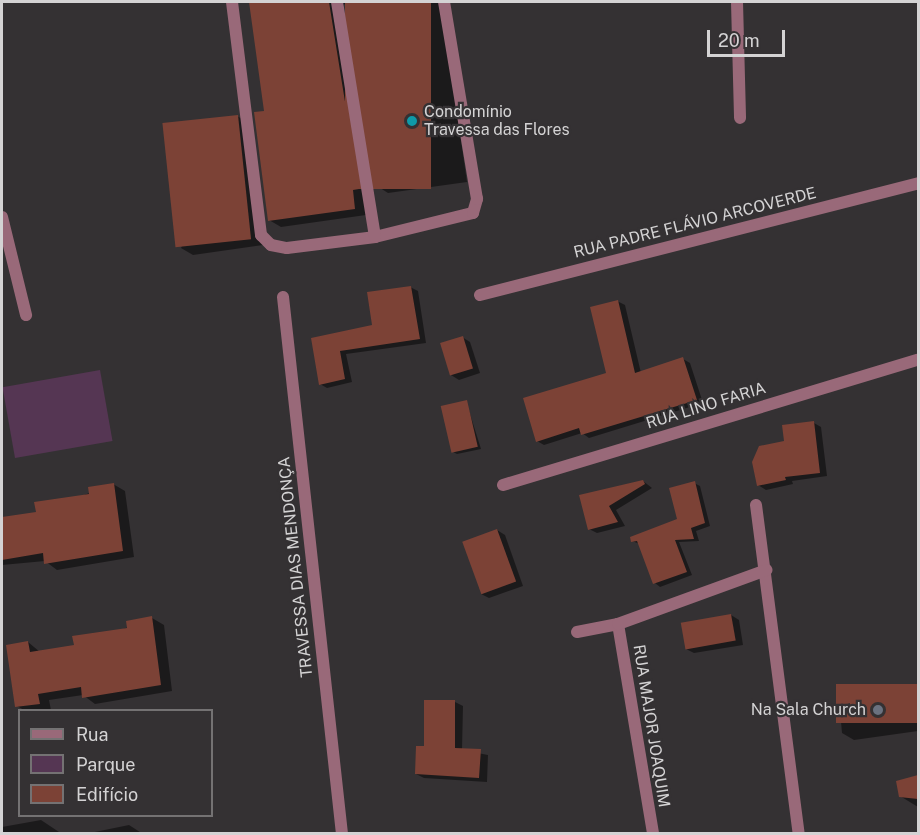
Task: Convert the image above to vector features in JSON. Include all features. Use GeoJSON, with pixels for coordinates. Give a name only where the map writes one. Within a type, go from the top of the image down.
{"type":"FeatureCollection","features":[{"type":"Feature","properties":{"kind":"street"},"geometry":{"type":"LineString","coordinates":[[232,2],[261,236],[271,245],[287,248],[375,237],[473,213],[477,199],[444,2]]}},
{"type":"Feature","properties":{"kind":"street"},"geometry":{"type":"LineString","coordinates":[[337,2],[375,237]]}},
{"type":"Feature","properties":{"kind":"street"},"geometry":{"type":"LineString","coordinates":[[737,2],[740,118]]}},
{"type":"Feature","properties":{"kind":"street","name":"RUA PADRE FLÁVIO ARCOVERDE"},"geometry":{"type":"LineString","coordinates":[[480,295],[918,183]]}},
{"type":"Feature","properties":{"kind":"street"},"geometry":{"type":"LineString","coordinates":[[2,219],[26,315]]}},
{"type":"Feature","properties":{"kind":"street","name":"TRAVESSA DIAS MENDONÇA"},"geometry":{"type":"LineString","coordinates":[[283,297],[342,834]]}},
{"type":"Feature","properties":{"kind":"street","name":"RUA LINO FARIA"},"geometry":{"type":"LineString","coordinates":[[503,485],[918,360]]}},
{"type":"Feature","properties":{"kind":"street"},"geometry":{"type":"LineString","coordinates":[[756,505],[799,834]]}},
{"type":"Feature","properties":{"kind":"street"},"geometry":{"type":"LineString","coordinates":[[578,632],[618,624],[766,570]]}},
{"type":"Feature","properties":{"kind":"street","name":"RUA MAJOR JOAQUIM"},"geometry":{"type":"LineString","coordinates":[[618,624],[653,834]]}},
{"type":"Feature","properties":{"kind":"green space"},"geometry":{"type":"Polygon","coordinates":[[[100,370],[113,441],[15,458],[3,387],[100,370]]]}},
{"type":"Feature","properties":{"kind":"building"},"geometry":{"type":"Polygon","coordinates":[[[249,2],[329,2],[359,189],[353,190],[355,209],[268,221],[254,112],[264,111],[249,2]]]}},
{"type":"Feature","properties":{"kind":"building"},"geometry":{"type":"Polygon","coordinates":[[[345,2],[431,2],[431,189],[345,189],[345,2]]]}},
{"type":"Feature","properties":{"kind":"building"},"geometry":{"type":"Polygon","coordinates":[[[238,115],[251,239],[175,247],[162,123],[238,115]]]}},
{"type":"Feature","properties":{"kind":"building"},"geometry":{"type":"Polygon","coordinates":[[[411,286],[420,339],[340,351],[345,379],[319,385],[311,338],[372,325],[367,292],[411,286]]]}},
{"type":"Feature","properties":{"kind":"building"},"geometry":{"type":"Polygon","coordinates":[[[618,300],[635,373],[683,357],[697,400],[581,435],[579,428],[536,442],[523,398],[606,373],[590,307],[618,300]]]}},
{"type":"Feature","properties":{"kind":"building"},"geometry":{"type":"Polygon","coordinates":[[[463,336],[473,369],[450,376],[440,343],[463,336]]]}},
{"type":"Feature","properties":{"kind":"building"},"geometry":{"type":"Polygon","coordinates":[[[467,400],[478,447],[451,453],[441,406],[467,400]]]}},
{"type":"Feature","properties":{"kind":"building"},"geometry":{"type":"Polygon","coordinates":[[[814,421],[820,473],[785,477],[786,480],[757,486],[752,462],[759,446],[784,441],[782,425],[814,421]]]}},
{"type":"Feature","properties":{"kind":"building"},"geometry":{"type":"Polygon","coordinates":[[[643,480],[645,484],[609,506],[618,522],[588,530],[579,495],[643,480]]]}},
{"type":"Feature","properties":{"kind":"building"},"geometry":{"type":"Polygon","coordinates":[[[695,481],[705,523],[691,528],[694,539],[675,540],[687,572],[653,584],[637,541],[631,542],[630,537],[677,519],[669,488],[695,481]]]}},
{"type":"Feature","properties":{"kind":"building"},"geometry":{"type":"Polygon","coordinates":[[[114,483],[123,551],[44,564],[43,553],[2,560],[2,517],[36,512],[34,502],[89,494],[88,487],[114,483]]]}},
{"type":"Feature","properties":{"kind":"building"},"geometry":{"type":"Polygon","coordinates":[[[497,529],[516,582],[481,594],[462,542],[497,529]]]}},
{"type":"Feature","properties":{"kind":"building"},"geometry":{"type":"Polygon","coordinates":[[[731,614],[736,641],[685,649],[681,623],[731,614]]]}},
{"type":"Feature","properties":{"kind":"building"},"geometry":{"type":"Polygon","coordinates":[[[152,616],[161,685],[82,698],[81,687],[38,694],[40,704],[15,707],[6,645],[28,641],[30,652],[74,645],[72,636],[127,628],[126,621],[152,616]]]}},
{"type":"Feature","properties":{"kind":"building","name":"Na Sala Church"},"geometry":{"type":"Polygon","coordinates":[[[836,684],[918,684],[918,723],[836,723],[836,684]]]}},
{"type":"Feature","properties":{"kind":"building"},"geometry":{"type":"Polygon","coordinates":[[[424,700],[455,700],[455,748],[481,749],[479,778],[415,774],[416,746],[424,746],[424,700]]]}},
{"type":"Feature","properties":{"kind":"building"},"geometry":{"type":"Polygon","coordinates":[[[918,775],[918,799],[899,797],[896,781],[918,775]]]}},
{"type":"Feature","properties":{"kind":"place","name":"Condomínio Travessa das Flores"},"geometry":{"type":"Point","coordinates":[412,121]}},
{"type":"Feature","properties":{"kind":"place","name":"Na Sala Church"},"geometry":{"type":"Point","coordinates":[878,710]}}]}
